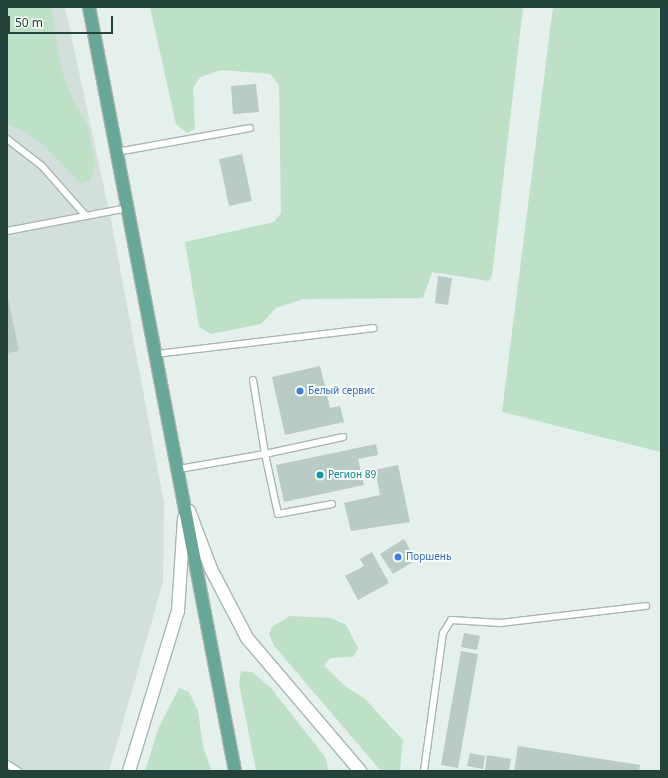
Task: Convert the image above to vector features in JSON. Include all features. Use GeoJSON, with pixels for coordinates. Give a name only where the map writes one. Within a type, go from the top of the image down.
{"type":"FeatureCollection","features":[{"type":"Feature","properties":{"kind":"main road"},"geometry":{"type":"LineString","coordinates":[[89,7],[185,501],[235,771]]}},
{"type":"Feature","properties":{"kind":"main road"},"geometry":{"type":"LineString","coordinates":[[129,771],[178,611],[185,501]]}},
{"type":"Feature","properties":{"kind":"main road"},"geometry":{"type":"LineString","coordinates":[[185,501],[211,569],[247,638],[360,771]]}},
{"type":"Feature","properties":{"kind":"lane"},"geometry":{"type":"LineString","coordinates":[[117,152],[250,128]]}},
{"type":"Feature","properties":{"kind":"lane"},"geometry":{"type":"LineString","coordinates":[[7,139],[42,166],[85,215]]}},
{"type":"Feature","properties":{"kind":"lane"},"geometry":{"type":"LineString","coordinates":[[7,230],[128,208]]}},
{"type":"Feature","properties":{"kind":"lane"},"geometry":{"type":"LineString","coordinates":[[156,354],[373,328]]}},
{"type":"Feature","properties":{"kind":"lane"},"geometry":{"type":"LineString","coordinates":[[253,380],[278,514],[332,504]]}},
{"type":"Feature","properties":{"kind":"lane"},"geometry":{"type":"LineString","coordinates":[[179,470],[266,454],[343,437]]}},
{"type":"Feature","properties":{"kind":"lane"},"geometry":{"type":"LineString","coordinates":[[424,771],[443,633],[451,620],[502,623],[646,606]]}},
{"type":"Feature","properties":{"kind":"lane"},"geometry":{"type":"LineString","coordinates":[[7,764],[18,771]]}},
{"type":"Feature","properties":{"kind":"shaded area"},"geometry":{"type":"Polygon","coordinates":[[[7,7],[65,7],[112,225],[164,503],[163,582],[109,771],[7,771],[7,7]]]}},
{"type":"Feature","properties":{"kind":"green space"},"geometry":{"type":"Polygon","coordinates":[[[7,7],[51,7],[61,69],[75,105],[87,123],[95,165],[90,181],[81,184],[45,147],[24,131],[7,125],[7,7]]]}},
{"type":"Feature","properties":{"kind":"green space"},"geometry":{"type":"Polygon","coordinates":[[[150,7],[523,7],[492,276],[489,281],[432,272],[423,298],[304,299],[276,308],[261,324],[211,334],[199,327],[185,242],[274,222],[281,213],[279,85],[270,74],[221,70],[200,77],[193,88],[195,129],[187,133],[176,124],[150,7]]]}},
{"type":"Feature","properties":{"kind":"green space"},"geometry":{"type":"Polygon","coordinates":[[[553,7],[661,7],[661,452],[502,412],[553,7]]]}},
{"type":"Feature","properties":{"kind":"green space"},"geometry":{"type":"Polygon","coordinates":[[[290,616],[331,618],[346,625],[358,648],[353,657],[330,658],[324,666],[345,686],[365,699],[403,740],[400,771],[381,771],[275,647],[269,634],[272,627],[290,616]]]}},
{"type":"Feature","properties":{"kind":"green space"},"geometry":{"type":"Polygon","coordinates":[[[241,671],[252,672],[270,687],[326,758],[328,771],[256,771],[239,683],[241,671]]]}},
{"type":"Feature","properties":{"kind":"green space"},"geometry":{"type":"Polygon","coordinates":[[[179,688],[189,692],[198,711],[203,747],[212,771],[145,771],[159,727],[179,688]]]}},
{"type":"Feature","properties":{"kind":"building"},"geometry":{"type":"Polygon","coordinates":[[[256,84],[259,112],[233,114],[231,86],[256,84]]]}},
{"type":"Feature","properties":{"kind":"building"},"geometry":{"type":"Polygon","coordinates":[[[242,154],[252,201],[229,206],[219,159],[242,154]]]}},
{"type":"Feature","properties":{"kind":"building"},"geometry":{"type":"Polygon","coordinates":[[[438,276],[452,278],[448,305],[435,303],[438,276]]]}},
{"type":"Feature","properties":{"kind":"building"},"geometry":{"type":"Polygon","coordinates":[[[7,293],[19,351],[7,353],[7,293]]]}},
{"type":"Feature","properties":{"kind":"building","name":"Белый сервис"},"geometry":{"type":"Polygon","coordinates":[[[320,366],[330,408],[340,406],[344,422],[285,435],[272,377],[320,366]]]}},
{"type":"Feature","properties":{"kind":"building","name":"Регион 89"},"geometry":{"type":"Polygon","coordinates":[[[376,444],[378,455],[358,459],[364,485],[284,502],[276,465],[376,444]]]}},
{"type":"Feature","properties":{"kind":"building","name":"Регион 89"},"geometry":{"type":"Polygon","coordinates":[[[398,465],[410,522],[351,531],[344,503],[380,495],[375,470],[398,465]]]}},
{"type":"Feature","properties":{"kind":"building","name":"Поршень"},"geometry":{"type":"Polygon","coordinates":[[[404,539],[416,560],[393,574],[380,554],[404,539]]]}},
{"type":"Feature","properties":{"kind":"building"},"geometry":{"type":"Polygon","coordinates":[[[372,552],[389,583],[358,600],[345,576],[364,566],[360,559],[372,552]]]}},
{"type":"Feature","properties":{"kind":"building"},"geometry":{"type":"Polygon","coordinates":[[[464,633],[480,636],[477,650],[461,647],[464,633]]]}},
{"type":"Feature","properties":{"kind":"building"},"geometry":{"type":"Polygon","coordinates":[[[461,651],[478,654],[458,768],[441,765],[461,651]]]}},
{"type":"Feature","properties":{"kind":"building"},"geometry":{"type":"Polygon","coordinates":[[[518,746],[640,765],[639,771],[514,771],[518,746]]]}},
{"type":"Feature","properties":{"kind":"building"},"geometry":{"type":"Polygon","coordinates":[[[470,753],[485,756],[483,769],[467,766],[470,753]]]}},
{"type":"Feature","properties":{"kind":"building"},"geometry":{"type":"Polygon","coordinates":[[[487,755],[511,759],[509,771],[485,771],[487,755]]]}},
{"type":"Feature","properties":{"kind":"place","name":"Белый сервис"},"geometry":{"type":"Point","coordinates":[300,391]}},
{"type":"Feature","properties":{"kind":"place","name":"Регион 89"},"geometry":{"type":"Point","coordinates":[320,475]}},
{"type":"Feature","properties":{"kind":"place","name":"Поршень"},"geometry":{"type":"Point","coordinates":[398,557]}}]}
